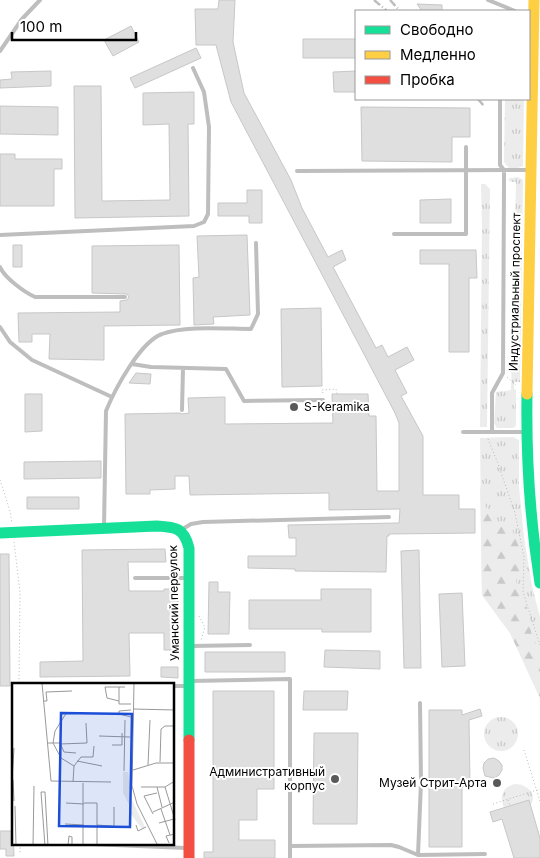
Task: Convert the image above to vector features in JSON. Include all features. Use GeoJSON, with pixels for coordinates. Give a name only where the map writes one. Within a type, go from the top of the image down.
{"type":"FeatureCollection","features":[{"type":"Feature","properties":{"kind":"main road","name":"Индустриальный проспект"},"geometry":{"type":"LineString","coordinates":[[534,0],[531,18],[527,473],[532,539],[540,583]]}},
{"type":"Feature","properties":{"kind":"main road","name":"Уманский переулок"},"geometry":{"type":"LineString","coordinates":[[0,532],[157,526],[180,530],[187,538],[194,646],[189,684],[188,853]]}},
{"type":"Feature","properties":{"kind":"lane"},"geometry":{"type":"LineString","coordinates":[[0,51],[22,18],[40,0]]}},
{"type":"Feature","properties":{"kind":"lane"},"geometry":{"type":"LineString","coordinates":[[488,0],[513,10]]}},
{"type":"Feature","properties":{"kind":"lane"},"geometry":{"type":"LineString","coordinates":[[0,236],[194,226],[204,222],[208,214],[209,126],[204,92],[193,68]]}},
{"type":"Feature","properties":{"kind":"lane"},"geometry":{"type":"LineString","coordinates":[[490,432],[492,393],[503,373],[504,170],[500,165],[500,100]]}},
{"type":"Feature","properties":{"kind":"lane"},"geometry":{"type":"LineString","coordinates":[[394,234],[466,234],[466,147]]}},
{"type":"Feature","properties":{"kind":"lane"},"geometry":{"type":"LineString","coordinates":[[297,171],[531,170]]}},
{"type":"Feature","properties":{"kind":"lane"},"geometry":{"type":"LineString","coordinates":[[104,528],[106,411],[112,397],[146,344],[162,334],[187,329],[252,329],[258,314],[256,243]]}},
{"type":"Feature","properties":{"kind":"lane"},"geometry":{"type":"LineString","coordinates":[[0,267],[3,274],[35,297],[125,297]]}},
{"type":"Feature","properties":{"kind":"lane"},"geometry":{"type":"LineString","coordinates":[[0,327],[10,342],[32,360],[112,397]]}},
{"type":"Feature","properties":{"kind":"lane"},"geometry":{"type":"LineString","coordinates":[[132,364],[151,367],[226,369],[244,401],[323,400]]}},
{"type":"Feature","properties":{"kind":"lane"},"geometry":{"type":"LineString","coordinates":[[182,368],[182,410]]}},
{"type":"Feature","properties":{"kind":"lane"},"geometry":{"type":"LineString","coordinates":[[463,432],[527,432]]}},
{"type":"Feature","properties":{"kind":"lane"},"geometry":{"type":"LineString","coordinates":[[180,530],[190,524],[203,522],[389,517]]}},
{"type":"Feature","properties":{"kind":"lane"},"geometry":{"type":"LineString","coordinates":[[134,578],[189,578]]}},
{"type":"Feature","properties":{"kind":"lane"},"geometry":{"type":"LineString","coordinates":[[194,646],[250,645]]}},
{"type":"Feature","properties":{"kind":"lane"},"geometry":{"type":"LineString","coordinates":[[175,686],[290,679],[290,858]]}},
{"type":"Feature","properties":{"kind":"lane"},"geometry":{"type":"LineString","coordinates":[[418,855],[422,782],[420,703]]}},
{"type":"Feature","properties":{"kind":"lane"},"geometry":{"type":"LineString","coordinates":[[113,846],[188,853]]}},
{"type":"Feature","properties":{"kind":"lane"},"geometry":{"type":"LineString","coordinates":[[290,846],[391,846],[399,847],[418,855],[485,854]]}},
{"type":"Feature","properties":{"kind":"path"},"geometry":{"type":"LineString","coordinates":[[503,373],[517,387]]}},
{"type":"Feature","properties":{"kind":"path"},"geometry":{"type":"LineString","coordinates":[[323,400],[322,390],[336,390],[337,394]]}},
{"type":"Feature","properties":{"kind":"path"},"geometry":{"type":"LineString","coordinates":[[490,432],[489,444],[497,460],[515,513],[524,557],[523,592],[540,645]]}},
{"type":"Feature","properties":{"kind":"path"},"geometry":{"type":"LineString","coordinates":[[0,480],[10,511],[20,592],[19,683]]}},
{"type":"Feature","properties":{"kind":"path"},"geometry":{"type":"LineString","coordinates":[[194,646],[206,627],[196,611]]}},
{"type":"Feature","properties":{"kind":"path"},"geometry":{"type":"LineString","coordinates":[[524,750],[540,801]]}},
{"type":"Feature","properties":{"kind":"path"},"geometry":{"type":"LineString","coordinates":[[493,804],[540,790]]}},
{"type":"Feature","properties":{"kind":"path"},"geometry":{"type":"LineString","coordinates":[[508,799],[510,806]]}},
{"type":"Feature","properties":{"kind":"path"},"geometry":{"type":"LineString","coordinates":[[20,846],[20,852]]}},
{"type":"Feature","properties":{"kind":"green space"},"geometry":{"type":"Polygon","coordinates":[[[505,100],[524,100],[523,166],[509,168],[504,162],[505,100]]]}},
{"type":"Feature","properties":{"kind":"green space"},"geometry":{"type":"Polygon","coordinates":[[[518,177],[523,180],[520,382],[514,382],[514,389],[516,390],[516,426],[513,428],[497,428],[494,423],[496,392],[511,390],[516,182],[508,180],[518,177]]]}},
{"type":"Feature","properties":{"kind":"green space"},"geometry":{"type":"Polygon","coordinates":[[[481,184],[485,184],[490,189],[487,427],[480,427],[481,184]]]}},
{"type":"Feature","properties":{"kind":"green space"},"geometry":{"type":"Polygon","coordinates":[[[513,437],[519,440],[519,487],[524,537],[532,586],[540,617],[540,698],[510,633],[482,595],[480,438],[513,437]]]}},
{"type":"Feature","properties":{"kind":"green space"},"geometry":{"type":"Polygon","coordinates":[[[480,485],[489,514],[498,525],[512,529],[520,550],[522,563],[516,582],[525,601],[531,622],[529,625],[540,660],[540,698],[510,633],[482,595],[480,485]]]}},
{"type":"Feature","properties":{"kind":"green space"},"geometry":{"type":"Polygon","coordinates":[[[501,717],[508,718],[513,722],[517,727],[517,741],[513,746],[508,750],[501,751],[494,750],[489,746],[485,741],[484,734],[485,727],[489,722],[494,718],[501,717]]]}},
{"type":"Feature","properties":{"kind":"green space"},"geometry":{"type":"Polygon","coordinates":[[[515,784],[528,788],[533,798],[530,806],[504,808],[503,793],[508,787],[515,784]]]}},
{"type":"Feature","properties":{"kind":"building"},"geometry":{"type":"Polygon","coordinates":[[[219,0],[235,0],[233,42],[244,93],[291,180],[302,208],[328,257],[342,250],[346,260],[333,267],[376,348],[382,345],[388,357],[407,347],[414,360],[395,370],[407,393],[401,396],[423,436],[423,495],[459,495],[459,509],[475,509],[475,533],[389,534],[387,536],[386,572],[295,571],[295,569],[248,568],[248,556],[296,556],[296,538],[289,538],[288,525],[399,523],[400,509],[329,510],[329,493],[190,495],[189,476],[175,476],[175,489],[150,490],[150,494],[126,494],[125,414],[189,413],[188,398],[225,397],[225,424],[333,423],[332,394],[368,394],[369,416],[376,416],[377,491],[399,491],[399,423],[395,413],[231,102],[216,45],[196,45],[195,9],[218,9],[219,0]]]}},
{"type":"Feature","properties":{"kind":"building"},"geometry":{"type":"Polygon","coordinates":[[[417,4],[442,5],[442,10],[421,10],[417,4]]]}},
{"type":"Feature","properties":{"kind":"building"},"geometry":{"type":"Polygon","coordinates":[[[131,26],[139,42],[113,56],[104,40],[131,26]]]}},
{"type":"Feature","properties":{"kind":"building"},"geometry":{"type":"Polygon","coordinates":[[[303,39],[355,39],[355,58],[303,58],[303,39]]]}},
{"type":"Feature","properties":{"kind":"building"},"geometry":{"type":"Polygon","coordinates":[[[196,48],[201,58],[135,88],[130,78],[196,48]]]}},
{"type":"Feature","properties":{"kind":"building"},"geometry":{"type":"Polygon","coordinates":[[[51,71],[51,86],[0,88],[0,80],[12,79],[11,72],[51,71]]]}},
{"type":"Feature","properties":{"kind":"building"},"geometry":{"type":"Polygon","coordinates":[[[355,71],[355,92],[334,92],[333,72],[355,71]]]}},
{"type":"Feature","properties":{"kind":"building"},"geometry":{"type":"Polygon","coordinates":[[[74,86],[101,86],[102,201],[170,200],[169,124],[143,125],[143,93],[194,92],[194,124],[188,124],[189,216],[75,218],[74,86]]]}},
{"type":"Feature","properties":{"kind":"building"},"geometry":{"type":"Polygon","coordinates":[[[0,106],[58,107],[58,135],[0,134],[0,106]]]}},
{"type":"Feature","properties":{"kind":"building"},"geometry":{"type":"Polygon","coordinates":[[[361,107],[470,108],[470,137],[452,137],[452,162],[362,161],[361,107]]]}},
{"type":"Feature","properties":{"kind":"building"},"geometry":{"type":"Polygon","coordinates":[[[0,154],[15,154],[15,159],[62,159],[62,169],[54,169],[54,206],[0,206],[0,154]]]}},
{"type":"Feature","properties":{"kind":"building"},"geometry":{"type":"Polygon","coordinates":[[[247,190],[262,190],[262,223],[249,223],[249,216],[218,216],[218,203],[247,203],[247,190]]]}},
{"type":"Feature","properties":{"kind":"building"},"geometry":{"type":"Polygon","coordinates":[[[451,199],[451,223],[420,223],[420,200],[451,199]]]}},
{"type":"Feature","properties":{"kind":"building"},"geometry":{"type":"Polygon","coordinates":[[[247,235],[250,315],[213,317],[214,324],[194,325],[193,278],[199,277],[197,236],[247,235]]]}},
{"type":"Feature","properties":{"kind":"building"},"geometry":{"type":"Polygon","coordinates":[[[13,245],[22,245],[22,267],[13,267],[13,245]]]}},
{"type":"Feature","properties":{"kind":"building"},"geometry":{"type":"Polygon","coordinates":[[[179,245],[180,325],[104,326],[104,360],[49,359],[50,334],[32,334],[32,342],[19,342],[18,313],[120,312],[120,301],[127,300],[129,297],[127,294],[92,293],[92,246],[179,245]]]}},
{"type":"Feature","properties":{"kind":"building"},"geometry":{"type":"Polygon","coordinates":[[[420,250],[476,250],[477,278],[469,278],[469,352],[449,352],[449,264],[420,264],[420,250]]]}},
{"type":"Feature","properties":{"kind":"building"},"geometry":{"type":"Polygon","coordinates":[[[321,308],[322,386],[282,387],[281,309],[321,308]]]}},
{"type":"Feature","properties":{"kind":"building"},"geometry":{"type":"Polygon","coordinates":[[[136,373],[151,374],[150,384],[129,383],[136,373]]]}},
{"type":"Feature","properties":{"kind":"building"},"geometry":{"type":"Polygon","coordinates":[[[25,394],[42,394],[42,431],[25,432],[25,394]]]}},
{"type":"Feature","properties":{"kind":"building"},"geometry":{"type":"Polygon","coordinates":[[[101,461],[101,478],[24,479],[24,462],[101,461]]]}},
{"type":"Feature","properties":{"kind":"building"},"geometry":{"type":"Polygon","coordinates":[[[27,497],[79,497],[79,509],[27,509],[27,497]]]}},
{"type":"Feature","properties":{"kind":"building"},"geometry":{"type":"Polygon","coordinates":[[[165,549],[166,562],[128,562],[129,591],[178,589],[178,650],[164,650],[164,633],[129,633],[130,676],[40,677],[40,662],[83,661],[82,550],[165,549]]]}},
{"type":"Feature","properties":{"kind":"building"},"geometry":{"type":"Polygon","coordinates":[[[419,550],[421,668],[404,668],[401,551],[419,550]]]}},
{"type":"Feature","properties":{"kind":"building"},"geometry":{"type":"Polygon","coordinates":[[[0,554],[9,554],[10,686],[0,686],[0,554]]]}},
{"type":"Feature","properties":{"kind":"building"},"geometry":{"type":"Polygon","coordinates":[[[209,582],[218,582],[218,592],[230,592],[229,634],[208,634],[209,582]]]}},
{"type":"Feature","properties":{"kind":"building"},"geometry":{"type":"Polygon","coordinates":[[[321,589],[371,589],[371,632],[322,632],[322,629],[249,629],[249,600],[321,600],[321,589]]]}},
{"type":"Feature","properties":{"kind":"building"},"geometry":{"type":"Polygon","coordinates":[[[462,593],[465,666],[442,667],[439,594],[462,593]]]}},
{"type":"Feature","properties":{"kind":"building"},"geometry":{"type":"Polygon","coordinates":[[[325,650],[380,651],[380,669],[324,667],[325,650]]]}},
{"type":"Feature","properties":{"kind":"building"},"geometry":{"type":"Polygon","coordinates":[[[205,652],[285,652],[285,672],[205,672],[205,652]]]}},
{"type":"Feature","properties":{"kind":"building"},"geometry":{"type":"Polygon","coordinates":[[[161,667],[178,667],[178,678],[161,677],[161,667]]]}},
{"type":"Feature","properties":{"kind":"building"},"geometry":{"type":"Polygon","coordinates":[[[213,691],[274,691],[274,789],[257,789],[257,820],[239,820],[239,840],[275,840],[275,858],[204,858],[204,852],[213,852],[213,691]]]}},
{"type":"Feature","properties":{"kind":"building"},"geometry":{"type":"Polygon","coordinates":[[[304,691],[348,691],[347,710],[303,710],[304,691]]]}},
{"type":"Feature","properties":{"kind":"building"},"geometry":{"type":"Polygon","coordinates":[[[480,709],[482,716],[469,720],[470,785],[462,787],[462,847],[429,847],[429,710],[462,710],[462,715],[480,709]]]}},
{"type":"Feature","properties":{"kind":"building","name":"Административный корпус"},"geometry":{"type":"Polygon","coordinates":[[[314,733],[358,733],[357,824],[313,824],[314,733]]]}},
{"type":"Feature","properties":{"kind":"building"},"geometry":{"type":"Polygon","coordinates":[[[494,758],[502,765],[502,770],[494,778],[485,776],[484,763],[488,759],[494,758]]]}},
{"type":"Feature","properties":{"kind":"building"},"geometry":{"type":"Polygon","coordinates":[[[529,800],[540,838],[540,858],[514,858],[502,819],[493,822],[490,812],[529,800]]]}},
{"type":"Feature","properties":{"kind":"building"},"geometry":{"type":"Polygon","coordinates":[[[0,831],[12,831],[14,856],[6,856],[6,849],[0,849],[0,831]]]}},
{"type":"Feature","properties":{"kind":"railway"},"geometry":{"type":"LineString","coordinates":[[374,0],[386,10]]}},
{"type":"Feature","properties":{"kind":"railway"},"geometry":{"type":"LineString","coordinates":[[390,0],[399,10]]}},
{"type":"Feature","properties":{"kind":"railway"},"geometry":{"type":"LineString","coordinates":[[479,100],[484,106]]}},
{"type":"Feature","properties":{"kind":"traffic: fast"},"geometry":{"type":"LineString","coordinates":[[527,394],[529,489],[540,583]]}},
{"type":"Feature","properties":{"kind":"traffic: fast"},"geometry":{"type":"LineString","coordinates":[[0,533],[157,526],[174,528],[185,536],[189,548],[189,740]]}},
{"type":"Feature","properties":{"kind":"traffic: slow"},"geometry":{"type":"LineString","coordinates":[[527,394],[534,0]]}},
{"type":"Feature","properties":{"kind":"traffic: jam"},"geometry":{"type":"LineString","coordinates":[[189,740],[189,858]]}},
{"type":"Feature","properties":{"kind":"place","name":"S-Keramika"},"geometry":{"type":"Point","coordinates":[294,407]}},
{"type":"Feature","properties":{"kind":"place","name":"Административный корпус"},"geometry":{"type":"Point","coordinates":[335,779]}},
{"type":"Feature","properties":{"kind":"place","name":"Музей Стрит-Арта"},"geometry":{"type":"Point","coordinates":[497,783]}}]}
